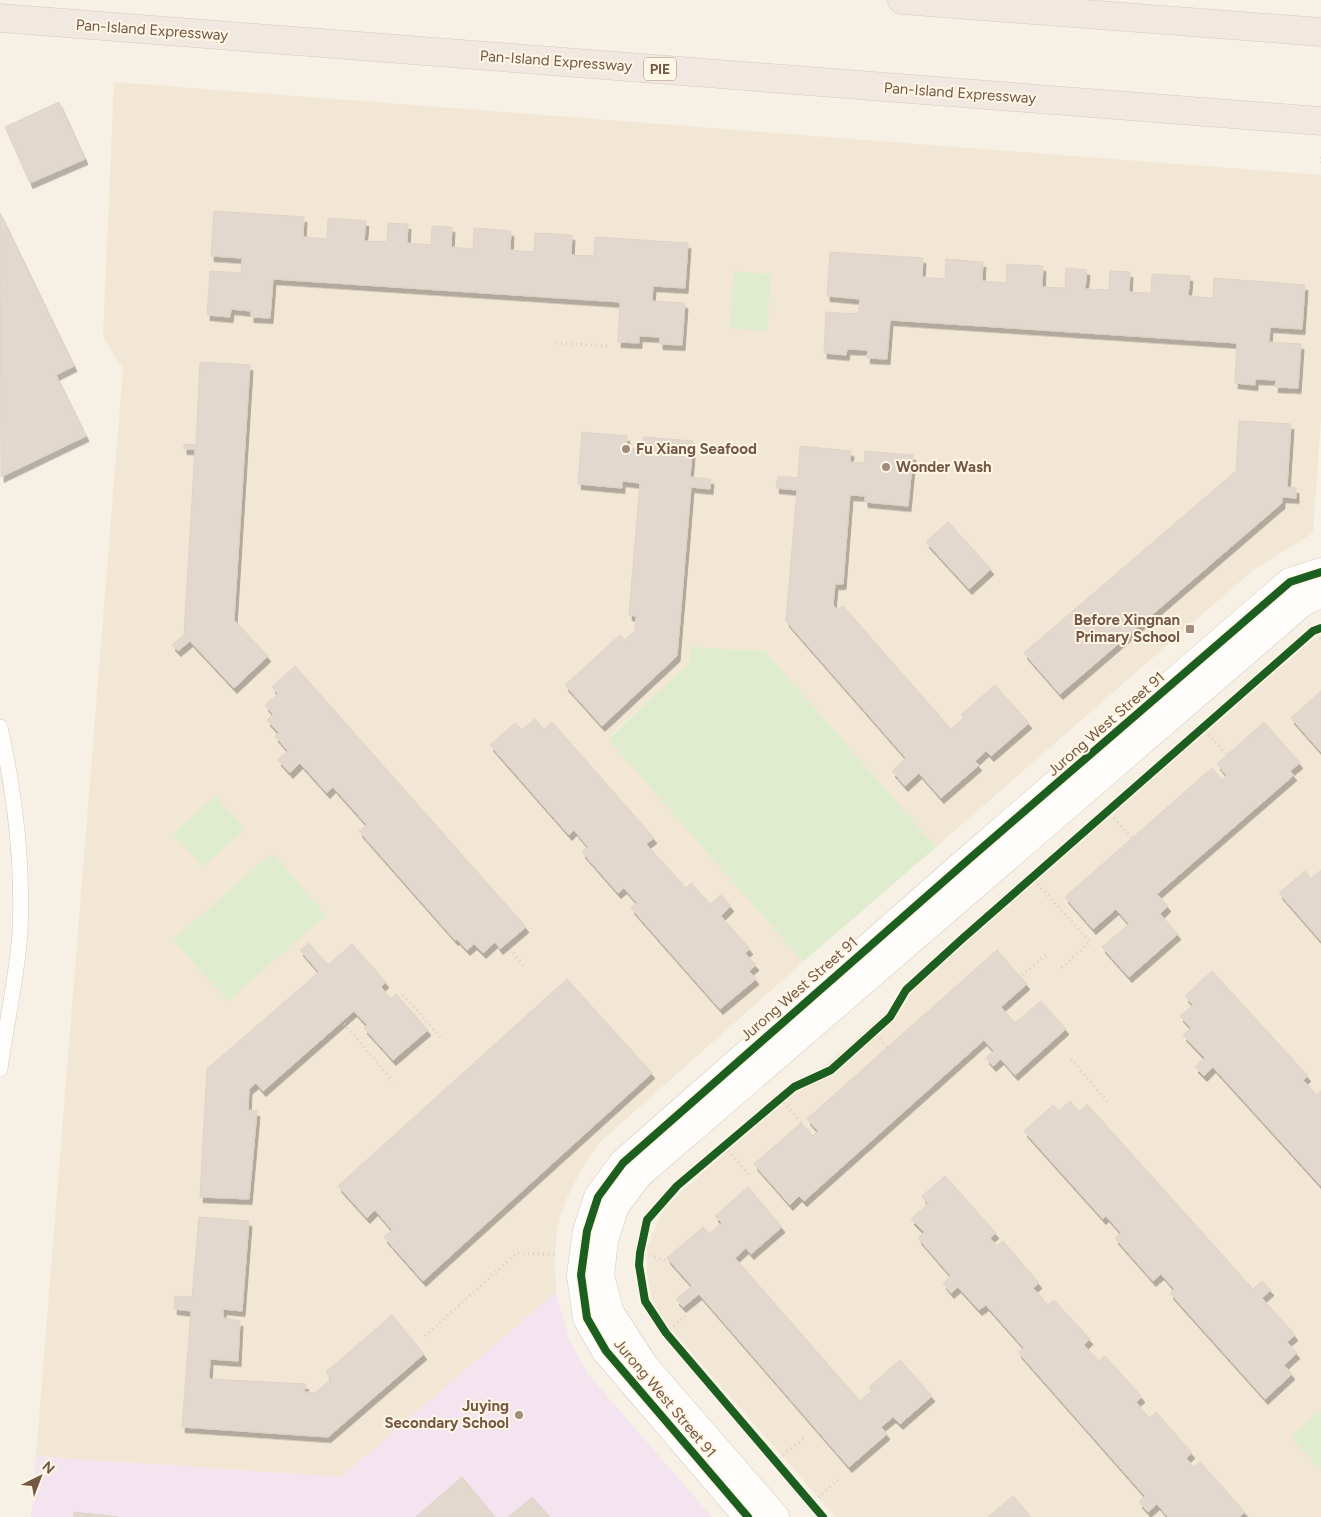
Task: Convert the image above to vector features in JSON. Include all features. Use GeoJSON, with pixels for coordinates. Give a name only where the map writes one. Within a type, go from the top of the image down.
{"type":"FeatureCollection","features":[{"type":"Feature","properties":{"kind":"highway"},"geometry":{"type":"LineString","coordinates":[[902,0],[1321,32]]}},
{"type":"Feature","properties":{"kind":"highway","name":"Pan-Island Expressway"},"geometry":{"type":"LineString","coordinates":[[0,18],[1321,116]]}},
{"type":"Feature","properties":{"kind":"highway","name":"Pan-Island Expressway"},"geometry":{"type":"LineString","coordinates":[[0,18],[1321,121]]}},
{"type":"Feature","properties":{"kind":"street","name":"Jurong West Street 91"},"geometry":{"type":"LineString","coordinates":[[748,1517],[606,1351],[587,1318],[581,1274],[587,1231],[598,1197],[622,1163],[968,860],[1290,582],[1321,572]]}},
{"type":"Feature","properties":{"kind":"street","name":"Jurong West Street 91"},"geometry":{"type":"LineString","coordinates":[[775,1517],[644,1367],[610,1313],[600,1276],[604,1240],[615,1206],[638,1175],[1304,601],[1321,594]]}},
{"type":"Feature","properties":{"kind":"lane"},"geometry":{"type":"LineString","coordinates":[[0,727],[14,808],[19,853],[20,933],[0,1069]]}},
{"type":"Feature","properties":{"kind":"path"},"geometry":{"type":"LineString","coordinates":[[1321,157],[1321,166]]}},
{"type":"Feature","properties":{"kind":"path"},"geometry":{"type":"LineString","coordinates":[[556,343],[607,346]]}},
{"type":"Feature","properties":{"kind":"path"},"geometry":{"type":"LineString","coordinates":[[1306,638],[1317,630],[1321,639]]}},
{"type":"Feature","properties":{"kind":"path"},"geometry":{"type":"LineString","coordinates":[[1195,733],[1210,720]]}},
{"type":"Feature","properties":{"kind":"path"},"geometry":{"type":"LineString","coordinates":[[1202,727],[1230,758]]}},
{"type":"Feature","properties":{"kind":"path"},"geometry":{"type":"LineString","coordinates":[[1100,817],[1114,805]]}},
{"type":"Feature","properties":{"kind":"path"},"geometry":{"type":"LineString","coordinates":[[1107,812],[1136,842]]}},
{"type":"Feature","properties":{"kind":"path"},"geometry":{"type":"LineString","coordinates":[[1024,883],[1038,871]]}},
{"type":"Feature","properties":{"kind":"path"},"geometry":{"type":"LineString","coordinates":[[1031,877],[1090,942],[1061,968]]}},
{"type":"Feature","properties":{"kind":"path"},"geometry":{"type":"LineString","coordinates":[[510,948],[525,967]]}},
{"type":"Feature","properties":{"kind":"path"},"geometry":{"type":"LineString","coordinates":[[1022,975],[1048,953]]}},
{"type":"Feature","properties":{"kind":"path"},"geometry":{"type":"LineString","coordinates":[[403,995],[441,1038]]}},
{"type":"Feature","properties":{"kind":"path"},"geometry":{"type":"LineString","coordinates":[[341,1020],[393,1081]]}},
{"type":"Feature","properties":{"kind":"path"},"geometry":{"type":"LineString","coordinates":[[867,1037],[877,1029],[891,1052]]}},
{"type":"Feature","properties":{"kind":"path"},"geometry":{"type":"LineString","coordinates":[[1072,1059],[1108,1102]]}},
{"type":"Feature","properties":{"kind":"path"},"geometry":{"type":"LineString","coordinates":[[787,1093],[777,1101],[800,1122]]}},
{"type":"Feature","properties":{"kind":"path"},"geometry":{"type":"LineString","coordinates":[[719,1153],[732,1141]]}},
{"type":"Feature","properties":{"kind":"path"},"geometry":{"type":"LineString","coordinates":[[726,1147],[750,1176]]}},
{"type":"Feature","properties":{"kind":"path"},"geometry":{"type":"LineString","coordinates":[[639,1265],[641,1249],[670,1262]]}},
{"type":"Feature","properties":{"kind":"path"},"geometry":{"type":"LineString","coordinates":[[425,1336],[517,1253],[563,1256]]}},
{"type":"Feature","properties":{"kind":"path"},"geometry":{"type":"LineString","coordinates":[[666,1332],[686,1315]]}},
{"type":"Feature","properties":{"kind":"path"},"geometry":{"type":"LineString","coordinates":[[661,1325],[672,1340]]}},
{"type":"Feature","properties":{"kind":"path"},"geometry":{"type":"LineString","coordinates":[[775,1461],[805,1437]]}},
{"type":"Feature","properties":{"kind":"path"},"geometry":{"type":"LineString","coordinates":[[768,1453],[781,1468]]}},
{"type":"Feature","properties":{"kind":"path"},"geometry":{"type":"LineString","coordinates":[[812,1504],[840,1478]]}},
{"type":"Feature","properties":{"kind":"path"},"geometry":{"type":"LineString","coordinates":[[805,1496],[817,1510]]}},
{"type":"Feature","properties":{"kind":"shaded area"},"geometry":{"type":"Polygon","coordinates":[[[114,82],[1321,175],[1321,418],[1313,533],[1252,571],[936,847],[765,651],[690,663],[608,738],[803,962],[599,1143],[581,1170],[566,1200],[557,1229],[556,1292],[341,1477],[36,1456],[123,369],[103,337],[114,82]]]}},
{"type":"Feature","properties":{"kind":"shaded area"},"geometry":{"type":"Polygon","coordinates":[[[1321,635],[1321,1517],[835,1517],[665,1322],[652,1299],[647,1273],[647,1247],[662,1212],[682,1191],[1313,639],[1321,635]]]}},
{"type":"Feature","properties":{"kind":"shaded area","name":"Juying Secondary School"},"geometry":{"type":"Polygon","coordinates":[[[556,1292],[568,1337],[587,1373],[712,1517],[31,1517],[36,1456],[341,1477],[556,1292]]]}},
{"type":"Feature","properties":{"kind":"green space"},"geometry":{"type":"Polygon","coordinates":[[[734,271],[771,274],[767,331],[729,328],[734,271]]]}},
{"type":"Feature","properties":{"kind":"green space"},"geometry":{"type":"Polygon","coordinates":[[[691,647],[765,651],[936,847],[803,962],[608,739],[689,663],[691,647]]]}},
{"type":"Feature","properties":{"kind":"green space"},"geometry":{"type":"Polygon","coordinates":[[[215,796],[245,829],[203,867],[173,834],[215,796]]]}},
{"type":"Feature","properties":{"kind":"green space"},"geometry":{"type":"Polygon","coordinates":[[[272,853],[326,915],[228,1001],[173,940],[272,853]]]}},
{"type":"Feature","properties":{"kind":"green space"},"geometry":{"type":"Polygon","coordinates":[[[1321,1410],[1321,1470],[1291,1437],[1321,1410]]]}},
{"type":"Feature","properties":{"kind":"building"},"geometry":{"type":"Polygon","coordinates":[[[59,102],[85,159],[30,183],[5,127],[59,102]]]}},
{"type":"Feature","properties":{"kind":"building"},"geometry":{"type":"Polygon","coordinates":[[[214,211],[304,217],[303,237],[327,239],[328,218],[366,221],[364,241],[387,242],[388,223],[408,224],[407,243],[431,245],[432,226],[452,227],[451,247],[473,249],[474,228],[511,231],[510,250],[534,252],[535,233],[572,235],[571,255],[594,256],[595,237],[688,243],[685,288],[653,286],[652,301],[685,303],[682,345],[660,344],[660,337],[639,336],[639,343],[618,342],[620,302],[273,279],[270,318],[251,317],[251,311],[231,309],[230,317],[207,315],[210,271],[241,273],[242,258],[211,256],[214,211]]]}},
{"type":"Feature","properties":{"kind":"building"},"geometry":{"type":"Polygon","coordinates":[[[0,213],[74,366],[56,375],[86,436],[1,477],[0,213]]]}},
{"type":"Feature","properties":{"kind":"building"},"geometry":{"type":"Polygon","coordinates":[[[830,252],[923,258],[922,277],[945,279],[946,259],[983,262],[982,281],[1006,283],[1007,264],[1043,266],[1042,287],[1065,288],[1066,268],[1087,270],[1085,289],[1109,290],[1110,271],[1130,272],[1129,292],[1151,293],[1152,274],[1190,276],[1188,296],[1213,298],[1214,278],[1305,285],[1302,329],[1270,327],[1269,342],[1301,344],[1298,388],[1275,387],[1276,380],[1255,379],[1255,385],[1235,383],[1237,343],[890,320],[887,359],[867,358],[868,350],[847,349],[846,355],[824,353],[826,312],[858,314],[860,299],[827,296],[830,252]]]}},
{"type":"Feature","properties":{"kind":"building"},"geometry":{"type":"Polygon","coordinates":[[[200,362],[250,365],[234,620],[268,656],[234,688],[190,641],[178,651],[172,645],[184,635],[195,449],[184,449],[184,444],[196,445],[200,362]]]}},
{"type":"Feature","properties":{"kind":"building"},"geometry":{"type":"Polygon","coordinates":[[[1239,421],[1291,424],[1287,487],[1296,488],[1296,498],[1282,497],[1282,503],[1060,694],[1024,653],[1236,471],[1239,421]]]}},
{"type":"Feature","properties":{"kind":"building"},"geometry":{"type":"Polygon","coordinates":[[[582,432],[627,436],[626,448],[643,449],[644,437],[693,441],[690,477],[711,479],[710,489],[691,487],[677,656],[602,726],[565,685],[620,635],[625,640],[635,631],[636,616],[629,615],[640,483],[622,481],[622,488],[578,484],[582,432]]]}},
{"type":"Feature","properties":{"kind":"building"},"geometry":{"type":"Polygon","coordinates":[[[800,446],[851,451],[850,462],[864,463],[865,451],[913,455],[908,506],[865,502],[865,496],[850,495],[843,584],[835,584],[833,605],[838,610],[843,606],[951,729],[964,718],[961,715],[995,685],[1029,723],[991,756],[986,751],[975,761],[979,765],[941,798],[919,773],[905,786],[892,771],[906,758],[786,621],[797,490],[776,488],[778,476],[798,478],[800,446]]]}},
{"type":"Feature","properties":{"kind":"building"},"geometry":{"type":"Polygon","coordinates":[[[948,522],[991,569],[969,589],[926,542],[948,522]]]}},
{"type":"Feature","properties":{"kind":"building"},"geometry":{"type":"Polygon","coordinates":[[[295,666],[526,927],[500,949],[495,942],[483,953],[474,944],[467,950],[457,939],[455,940],[359,831],[367,825],[333,787],[327,793],[300,763],[290,773],[278,760],[288,751],[275,736],[279,733],[267,720],[273,714],[265,705],[278,694],[272,687],[295,666]]]}},
{"type":"Feature","properties":{"kind":"building"},"geometry":{"type":"Polygon","coordinates":[[[1321,691],[1321,752],[1291,718],[1321,691]]]}},
{"type":"Feature","properties":{"kind":"building"},"geometry":{"type":"Polygon","coordinates":[[[535,719],[544,729],[552,722],[654,838],[646,844],[686,888],[691,883],[710,904],[721,895],[731,906],[721,916],[750,949],[745,953],[756,965],[749,971],[756,979],[720,1009],[631,908],[637,903],[624,888],[618,893],[582,852],[588,847],[574,830],[569,835],[490,745],[515,723],[522,730],[535,719]]]}},
{"type":"Feature","properties":{"kind":"building"},"geometry":{"type":"Polygon","coordinates":[[[1264,722],[1300,763],[1290,771],[1294,775],[1157,894],[1168,906],[1160,914],[1178,934],[1129,977],[1102,947],[1129,924],[1116,909],[1093,929],[1065,897],[1212,768],[1222,780],[1227,776],[1217,764],[1264,722]]]}},
{"type":"Feature","properties":{"kind":"building"},"geometry":{"type":"Polygon","coordinates":[[[1321,870],[1321,941],[1279,893],[1305,871],[1311,879],[1321,870]]]}},
{"type":"Feature","properties":{"kind":"building"},"geometry":{"type":"Polygon","coordinates":[[[309,943],[328,965],[352,944],[386,982],[381,987],[391,999],[396,994],[428,1030],[393,1060],[364,1028],[367,1025],[354,1011],[263,1091],[256,1083],[249,1089],[248,1110],[257,1111],[249,1199],[200,1197],[207,1069],[319,972],[300,950],[309,943]]]}},
{"type":"Feature","properties":{"kind":"building"},"geometry":{"type":"Polygon","coordinates":[[[997,950],[1027,984],[1001,1007],[1015,1023],[1041,1001],[1066,1029],[1015,1075],[1001,1059],[993,1066],[986,1058],[994,1051],[984,1040],[804,1201],[799,1196],[790,1205],[754,1164],[801,1123],[813,1136],[818,1131],[807,1119],[997,950]]]}},
{"type":"Feature","properties":{"kind":"building"},"geometry":{"type":"Polygon","coordinates":[[[1212,971],[1308,1076],[1303,1080],[1317,1095],[1321,1091],[1321,1186],[1213,1067],[1204,1076],[1195,1067],[1205,1058],[1183,1035],[1191,1028],[1180,1016],[1193,1005],[1185,996],[1212,971]]]}},
{"type":"Feature","properties":{"kind":"building"},"geometry":{"type":"Polygon","coordinates":[[[567,979],[652,1073],[423,1281],[384,1237],[392,1230],[375,1210],[367,1218],[338,1186],[567,979]]]}},
{"type":"Feature","properties":{"kind":"building"},"geometry":{"type":"Polygon","coordinates":[[[1070,1101],[1079,1112],[1087,1104],[1253,1289],[1262,1281],[1271,1290],[1262,1298],[1295,1335],[1287,1342],[1297,1353],[1284,1365],[1292,1374],[1265,1399],[1170,1293],[1174,1289],[1161,1274],[1153,1281],[1115,1238],[1121,1233],[1106,1216],[1103,1219],[1024,1131],[1053,1105],[1059,1111],[1070,1101]]]}},
{"type":"Feature","properties":{"kind":"building"},"geometry":{"type":"Polygon","coordinates":[[[945,1176],[996,1233],[990,1238],[997,1246],[1003,1241],[1039,1283],[1033,1288],[1048,1305],[1054,1300],[1090,1339],[1084,1345],[1099,1361],[1105,1356],[1142,1397],[1136,1402],[1149,1418],[1156,1412],[1192,1453],[1186,1458],[1194,1467],[1200,1462],[1245,1512],[1239,1517],[1168,1517],[1157,1504],[1148,1512],[1139,1502],[1145,1496],[1018,1352],[1024,1348],[986,1305],[979,1310],[958,1287],[951,1293],[943,1283],[951,1276],[918,1238],[924,1232],[911,1219],[928,1204],[922,1196],[945,1176]]]}},
{"type":"Feature","properties":{"kind":"building"},"geometry":{"type":"Polygon","coordinates":[[[748,1187],[782,1227],[751,1254],[746,1248],[735,1258],[860,1401],[872,1391],[869,1387],[900,1360],[932,1396],[900,1424],[893,1417],[881,1427],[887,1434],[849,1467],[699,1294],[683,1307],[676,1299],[692,1286],[667,1258],[703,1227],[709,1234],[722,1223],[715,1216],[748,1187]]]}},
{"type":"Feature","properties":{"kind":"building"},"geometry":{"type":"Polygon","coordinates":[[[199,1217],[249,1221],[242,1311],[223,1309],[223,1318],[240,1321],[238,1361],[210,1359],[209,1379],[306,1384],[304,1392],[315,1393],[331,1379],[326,1372],[392,1315],[424,1354],[328,1437],[182,1427],[191,1311],[174,1309],[175,1296],[192,1297],[199,1217]]]}},
{"type":"Feature","properties":{"kind":"building","name":"Juying Secondary School"},"geometry":{"type":"Polygon","coordinates":[[[462,1477],[495,1517],[416,1517],[462,1477]]]}},
{"type":"Feature","properties":{"kind":"building"},"geometry":{"type":"Polygon","coordinates":[[[1013,1496],[1031,1517],[988,1517],[1013,1496]]]}},
{"type":"Feature","properties":{"kind":"building"},"geometry":{"type":"Polygon","coordinates":[[[532,1497],[550,1517],[509,1517],[532,1497]]]}},
{"type":"Feature","properties":{"kind":"building"},"geometry":{"type":"Polygon","coordinates":[[[74,1512],[118,1517],[74,1517],[74,1512]]]}},
{"type":"Feature","properties":{"kind":"cycle path"},"geometry":{"type":"LineString","coordinates":[[748,1517],[606,1351],[587,1318],[581,1275],[587,1231],[598,1197],[623,1163],[968,860],[1290,582],[1321,572]]}},
{"type":"Feature","properties":{"kind":"cycle path"},"geometry":{"type":"LineString","coordinates":[[823,1517],[666,1333],[645,1301],[639,1265],[647,1220],[677,1186],[794,1087],[831,1070],[890,1017],[906,990],[962,939],[1313,631],[1321,628]]}},
{"type":"Feature","properties":{"kind":"place","name":"Fu Xiang Seafood"},"geometry":{"type":"Point","coordinates":[626,449]}},
{"type":"Feature","properties":{"kind":"place","name":"Wonder Wash"},"geometry":{"type":"Point","coordinates":[886,467]}},
{"type":"Feature","properties":{"kind":"place","name":"Before Xingnan Primary School"},"geometry":{"type":"Point","coordinates":[1190,629]}},
{"type":"Feature","properties":{"kind":"place","name":"Juying Secondary School"},"geometry":{"type":"Point","coordinates":[519,1415]}}]}
